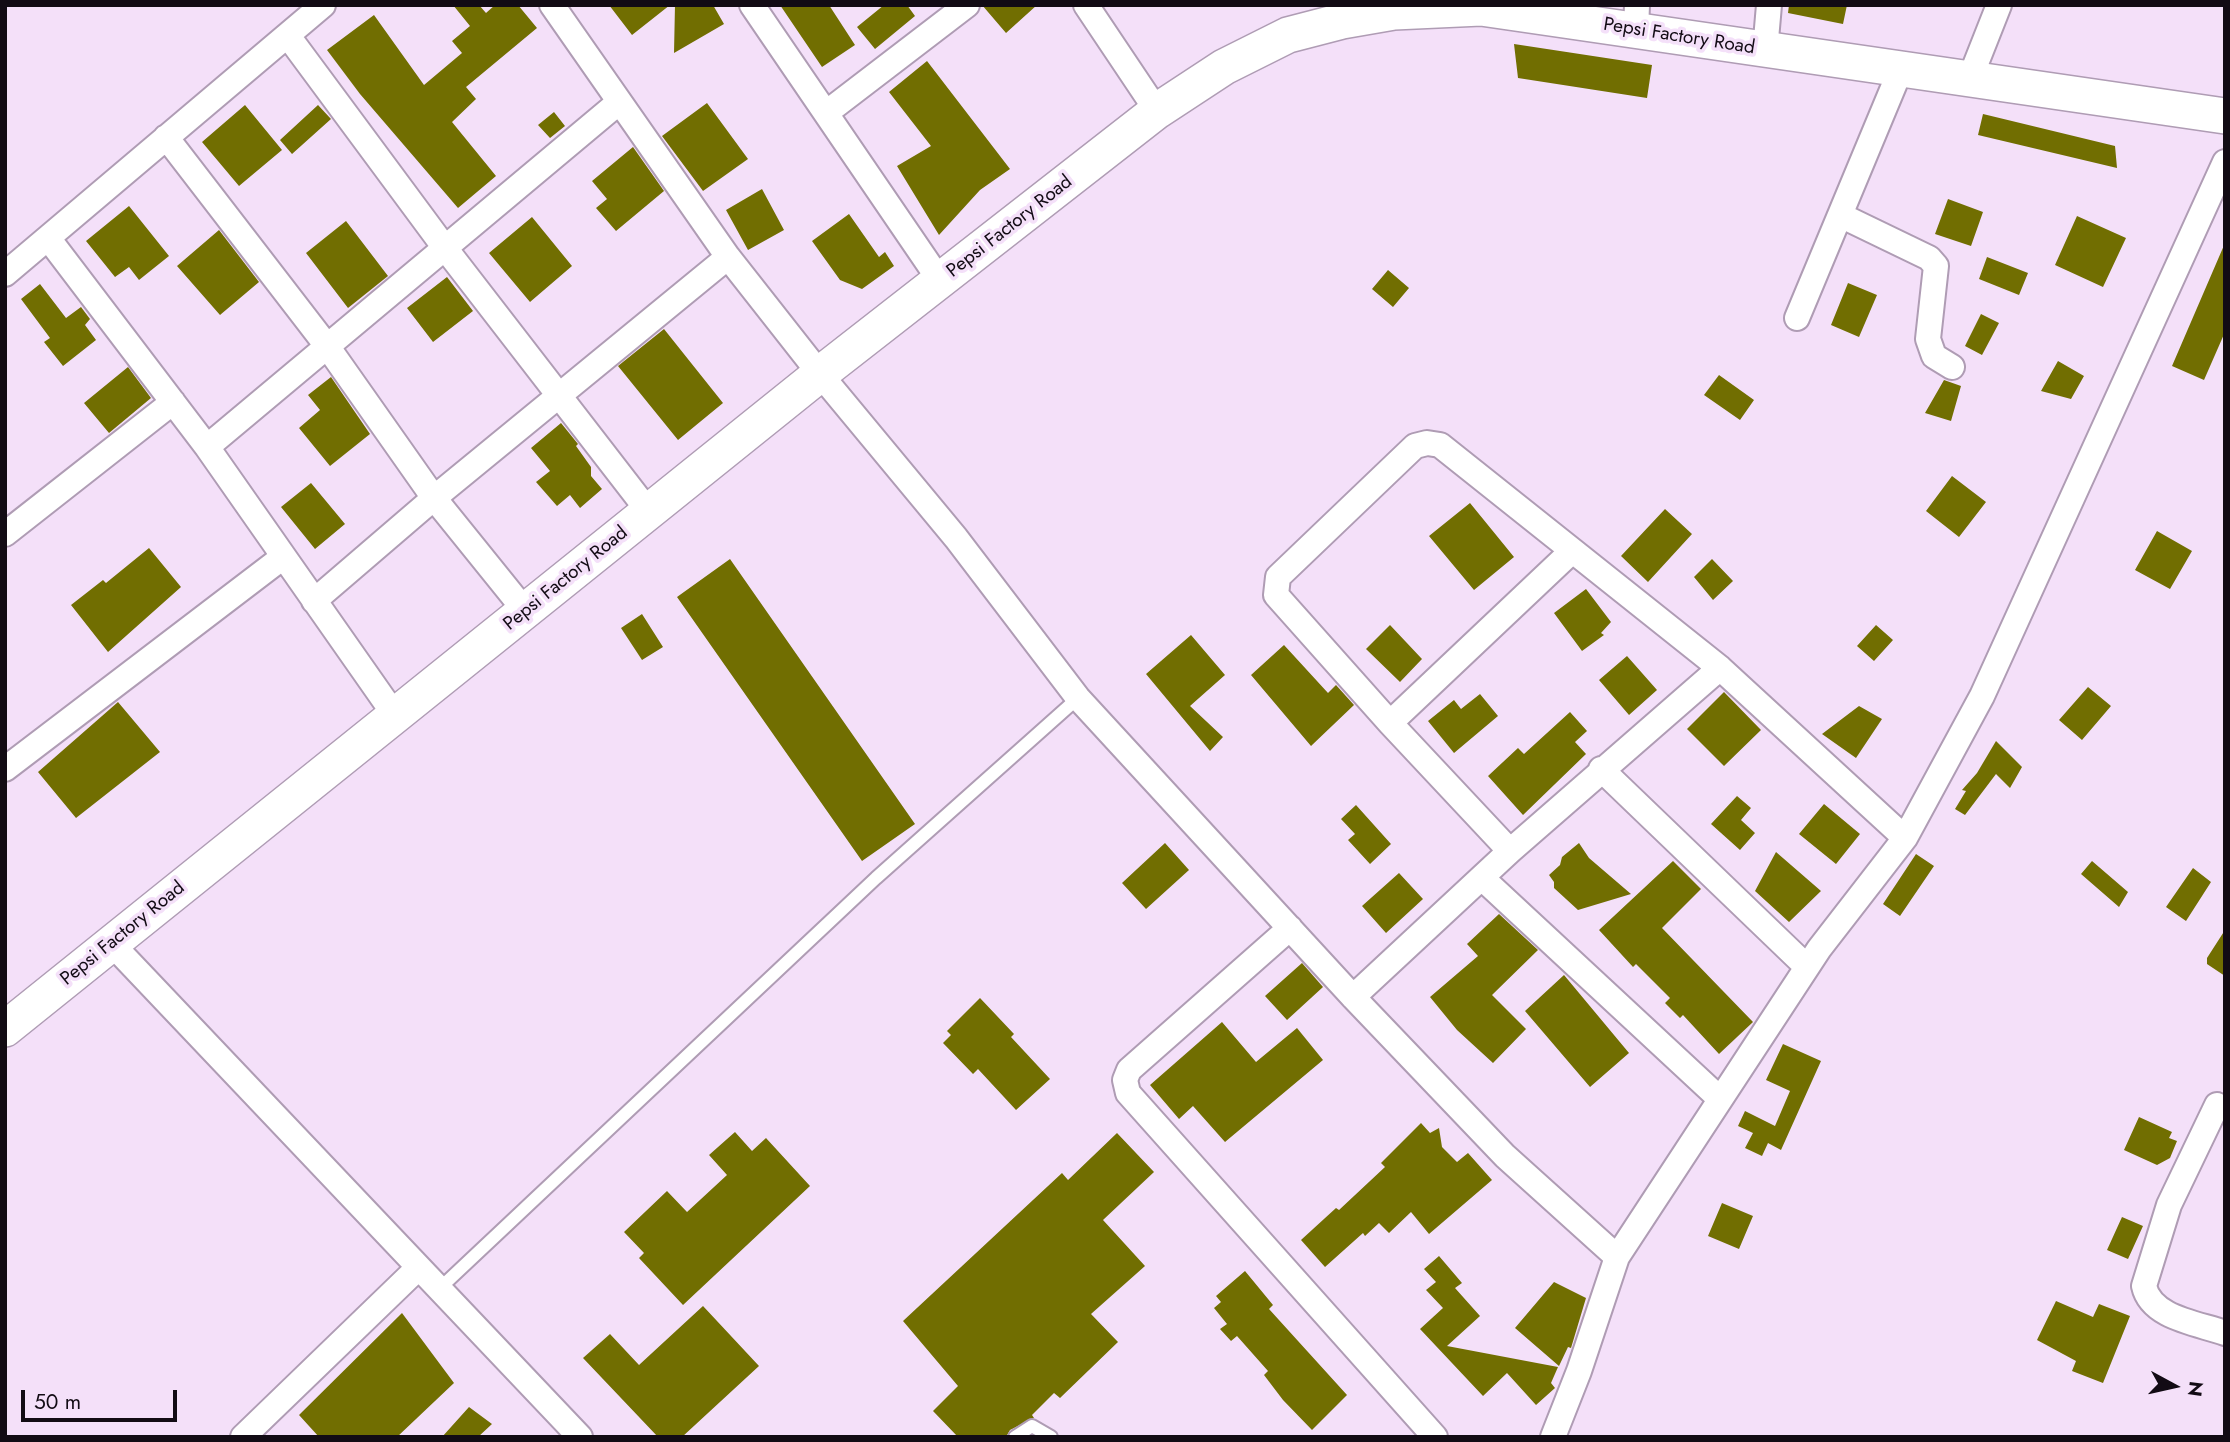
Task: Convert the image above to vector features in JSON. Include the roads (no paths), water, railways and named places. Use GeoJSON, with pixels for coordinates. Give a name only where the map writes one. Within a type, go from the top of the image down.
{"type":"FeatureCollection","features":[{"type":"Feature","properties":{"kind":"main road","name":"Pepsi Factory Road"},"geometry":{"type":"LineString","coordinates":[[5,1029],[820,374],[1157,111],[1224,67],[1288,35],[1342,21],[1426,7],[1637,18],[1765,51],[2225,116]]}},
{"type":"Feature","properties":{"kind":"street"},"geometry":{"type":"LineString","coordinates":[[5,274],[323,5]]}},
{"type":"Feature","properties":{"kind":"street"},"geometry":{"type":"LineString","coordinates":[[552,5],[728,257],[820,374],[956,538],[1079,698],[1353,997],[1505,1156],[1617,1256]]}},
{"type":"Feature","properties":{"kind":"street"},"geometry":{"type":"LineString","coordinates":[[752,5],[941,282]]}},
{"type":"Feature","properties":{"kind":"street"},"geometry":{"type":"LineString","coordinates":[[826,113],[967,5]]}},
{"type":"Feature","properties":{"kind":"street"},"geometry":{"type":"LineString","coordinates":[[1086,5],[1157,111]]}},
{"type":"Feature","properties":{"kind":"street"},"geometry":{"type":"LineString","coordinates":[[1765,51],[1769,5]]}},
{"type":"Feature","properties":{"kind":"street"},"geometry":{"type":"LineString","coordinates":[[1969,81],[2000,5]]}},
{"type":"Feature","properties":{"kind":"street"},"geometry":{"type":"LineString","coordinates":[[288,36],[444,248],[649,512]]}},
{"type":"Feature","properties":{"kind":"street"},"geometry":{"type":"LineString","coordinates":[[1797,318],[1900,71]]}},
{"type":"Feature","properties":{"kind":"street"},"geometry":{"type":"LineString","coordinates":[[206,447],[618,103]]}},
{"type":"Feature","properties":{"kind":"street"},"geometry":{"type":"LineString","coordinates":[[166,137],[327,346],[434,498],[526,612]]}},
{"type":"Feature","properties":{"kind":"street"},"geometry":{"type":"LineString","coordinates":[[1553,1437],[1579,1371],[1617,1256],[1807,967],[1905,838],[1982,696],[2225,162]]}},
{"type":"Feature","properties":{"kind":"street"},"geometry":{"type":"LineString","coordinates":[[1840,215],[1929,258],[1936,266],[1930,347],[1934,356],[1952,367]]}},
{"type":"Feature","properties":{"kind":"street"},"geometry":{"type":"LineString","coordinates":[[48,238],[206,447],[394,714]]}},
{"type":"Feature","properties":{"kind":"street"},"geometry":{"type":"LineString","coordinates":[[314,601],[434,498],[728,257]]}},
{"type":"Feature","properties":{"kind":"street"},"geometry":{"type":"LineString","coordinates":[[5,534],[173,402]]}},
{"type":"Feature","properties":{"kind":"street"},"geometry":{"type":"LineString","coordinates":[[1510,851],[1390,723],[1276,595],[1278,577],[1350,504],[1415,446],[1427,443],[1440,445],[1720,668],[1905,838]]}},
{"type":"Feature","properties":{"kind":"street"},"geometry":{"type":"LineString","coordinates":[[1390,723],[1572,551]]}},
{"type":"Feature","properties":{"kind":"street"},"geometry":{"type":"LineString","coordinates":[[5,769],[283,557]]}},
{"type":"Feature","properties":{"kind":"street"},"geometry":{"type":"LineString","coordinates":[[1353,997],[1601,769],[1720,668]]}},
{"type":"Feature","properties":{"kind":"street"},"geometry":{"type":"LineString","coordinates":[[1601,769],[1807,967]]}},
{"type":"Feature","properties":{"kind":"street"},"geometry":{"type":"LineString","coordinates":[[1482,878],[1719,1098]]}},
{"type":"Feature","properties":{"kind":"street"},"geometry":{"type":"LineString","coordinates":[[1290,928],[1129,1070],[1125,1080],[1128,1093],[1435,1437]]}},
{"type":"Feature","properties":{"kind":"street"},"geometry":{"type":"LineString","coordinates":[[111,943],[580,1437]]}},
{"type":"Feature","properties":{"kind":"street"},"geometry":{"type":"LineString","coordinates":[[2217,1105],[2169,1205],[2144,1286],[2147,1299],[2159,1310],[2225,1333]]}},
{"type":"Feature","properties":{"kind":"street"},"geometry":{"type":"LineString","coordinates":[[243,1437],[418,1268]]}},
{"type":"Feature","properties":{"kind":"lane"},"geometry":{"type":"LineString","coordinates":[[438,1290],[876,878],[1079,698]]}},
{"type":"Feature","properties":{"kind":"lane"},"geometry":{"type":"LineString","coordinates":[[1015,1437],[1032,1426],[1051,1437]]}}]}
